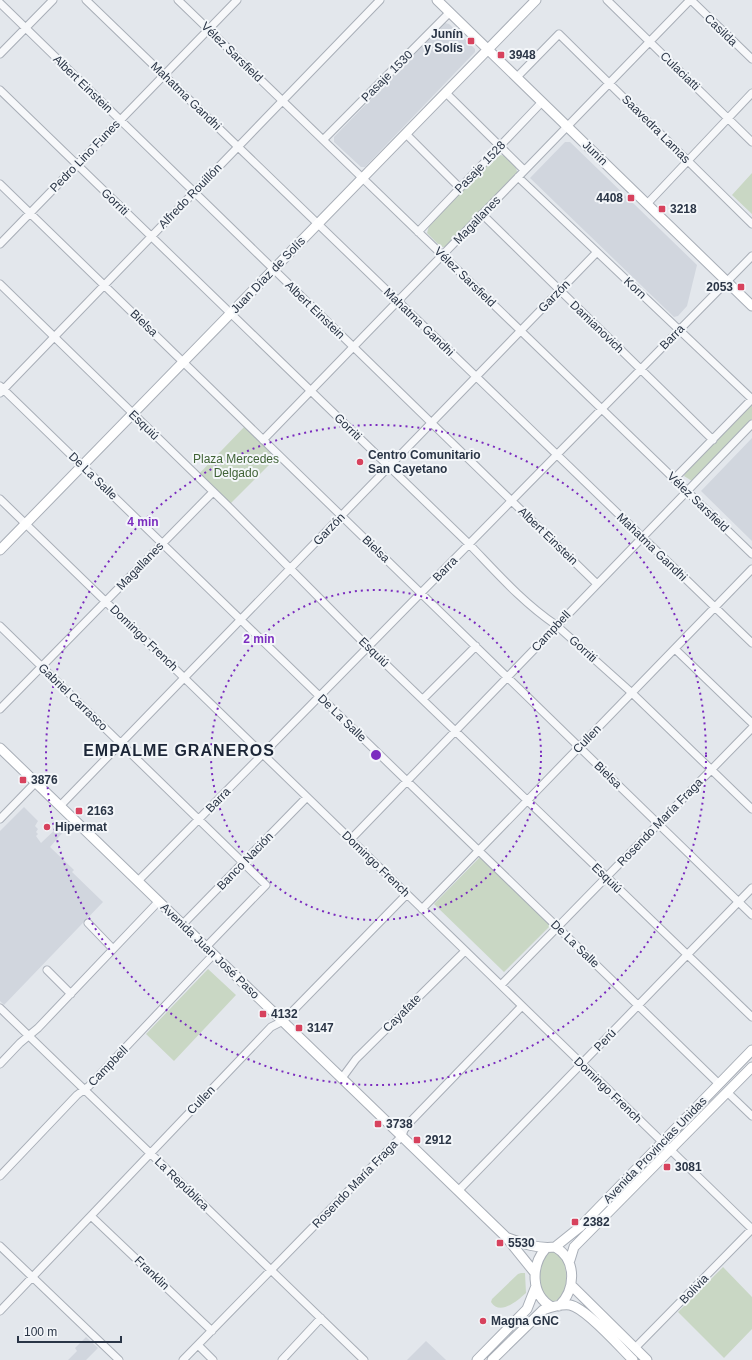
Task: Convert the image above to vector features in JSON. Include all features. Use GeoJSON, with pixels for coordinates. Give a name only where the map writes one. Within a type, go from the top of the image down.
{"type":"FeatureCollection","features":[{"type":"Feature","properties":{"kind":"main road","name":"Junín"},"geometry":{"type":"LineString","coordinates":[[438,0],[752,306]]}},
{"type":"Feature","properties":{"kind":"main road","name":"Juan Díaz de Solís"},"geometry":{"type":"LineString","coordinates":[[0,550],[536,0]]}},
{"type":"Feature","properties":{"kind":"main road","name":"Avenida Juan José Paso"},"geometry":{"type":"LineString","coordinates":[[0,748],[506,1237],[535,1273]]}},
{"type":"Feature","properties":{"kind":"main road","name":"Avenida Provincias Unidas"},"geometry":{"type":"LineString","coordinates":[[551,1248],[580,1227],[752,1050]]}},
{"type":"Feature","properties":{"kind":"main road","name":"Avenida Provincias Unidas"},"geometry":{"type":"LineString","coordinates":[[570,1260],[574,1247],[752,1067]]}},
{"type":"Feature","properties":{"kind":"main road","name":"Avenida Juan José Paso"},"geometry":{"type":"LineString","coordinates":[[506,1237],[531,1246],[551,1248]]}},
{"type":"Feature","properties":{"kind":"main road"},"geometry":{"type":"LineString","coordinates":[[551,1248],[566,1255],[570,1260],[571,1285],[567,1296],[555,1306],[541,1299],[536,1286],[535,1273],[536,1263],[551,1248]]}},
{"type":"Feature","properties":{"kind":"main road"},"geometry":{"type":"LineString","coordinates":[[571,1285],[647,1360]]}},
{"type":"Feature","properties":{"kind":"main road"},"geometry":{"type":"LineString","coordinates":[[477,1360],[527,1309],[536,1286]]}},
{"type":"Feature","properties":{"kind":"main road"},"geometry":{"type":"LineString","coordinates":[[492,1360],[542,1310],[555,1306],[570,1305],[579,1309],[633,1360]]}},
{"type":"Feature","properties":{"kind":"street"},"geometry":{"type":"LineString","coordinates":[[0,54],[53,0]]}},
{"type":"Feature","properties":{"kind":"street","name":"Mahatma Gandhi"},"geometry":{"type":"LineString","coordinates":[[86,0],[752,643]]}},
{"type":"Feature","properties":{"kind":"street","name":"Vélez Sarsfield"},"geometry":{"type":"LineString","coordinates":[[178,0],[752,554]]}},
{"type":"Feature","properties":{"kind":"street","name":"Pedro Lino Funes"},"geometry":{"type":"LineString","coordinates":[[0,244],[237,0]]}},
{"type":"Feature","properties":{"kind":"street","name":"Alfredo Rouillón"},"geometry":{"type":"LineString","coordinates":[[1,389],[54,337],[380,0]]}},
{"type":"Feature","properties":{"kind":"street","name":"Culaciatti"},"geometry":{"type":"LineString","coordinates":[[607,0],[752,142]]}},
{"type":"Feature","properties":{"kind":"street","name":"Magallanes"},"geometry":{"type":"LineString","coordinates":[[263,440],[650,41],[692,1]]}},
{"type":"Feature","properties":{"kind":"street","name":"Casilda"},"geometry":{"type":"LineString","coordinates":[[692,1],[752,59]]}},
{"type":"Feature","properties":{"kind":"street","name":"Albert Einstein"},"geometry":{"type":"LineString","coordinates":[[0,3],[596,583]]}},
{"type":"Feature","properties":{"kind":"street","name":"Pasaje 1530"},"geometry":{"type":"LineString","coordinates":[[323,140],[450,12]]}},
{"type":"Feature","properties":{"kind":"street","name":"Saavedra Lamas"},"geometry":{"type":"LineString","coordinates":[[517,77],[559,34],[752,224]]}},
{"type":"Feature","properties":{"kind":"street","name":"Gorriti"},"geometry":{"type":"LineString","coordinates":[[0,90],[469,544],[521,597],[542,616],[556,625],[632,693],[752,809]]}},
{"type":"Feature","properties":{"kind":"street"},"geometry":{"type":"LineString","coordinates":[[446,93],[524,170]]}},
{"type":"Feature","properties":{"kind":"street"},"geometry":{"type":"LineString","coordinates":[[647,204],[752,93]]}},
{"type":"Feature","properties":{"kind":"street","name":"Pasaje 1528"},"geometry":{"type":"LineString","coordinates":[[418,232],[542,102]]}},
{"type":"Feature","properties":{"kind":"street"},"geometry":{"type":"LineString","coordinates":[[406,134],[460,188]]}},
{"type":"Feature","properties":{"kind":"street","name":"Korn"},"geometry":{"type":"LineString","coordinates":[[518,177],[752,399]]}},
{"type":"Feature","properties":{"kind":"street","name":"Bielsa"},"geometry":{"type":"LineString","coordinates":[[0,184],[752,915]]}},
{"type":"Feature","properties":{"kind":"street","name":"Damianovich"},"geometry":{"type":"LineString","coordinates":[[482,214],[713,440]]}},
{"type":"Feature","properties":{"kind":"street","name":"Garzón"},"geometry":{"type":"LineString","coordinates":[[60,806],[597,252]]}},
{"type":"Feature","properties":{"kind":"street","name":"Barra"},"geometry":{"type":"LineString","coordinates":[[138,881],[752,256]]}},
{"type":"Feature","properties":{"kind":"street","name":"Esquiú"},"geometry":{"type":"LineString","coordinates":[[0,284],[213,492],[368,647],[752,1017]]}},
{"type":"Feature","properties":{"kind":"street","name":"De La Salle"},"geometry":{"type":"LineString","coordinates":[[1,389],[408,781],[719,1084]]}},
{"type":"Feature","properties":{"kind":"street"},"geometry":{"type":"LineString","coordinates":[[674,479],[752,399]]}},
{"type":"Feature","properties":{"kind":"street","name":"Campbell"},"geometry":{"type":"LineString","coordinates":[[351,839],[456,732],[596,583],[752,424]]}},
{"type":"Feature","properties":{"kind":"street","name":"Magallanes"},"geometry":{"type":"LineString","coordinates":[[0,709],[213,492]]}},
{"type":"Feature","properties":{"kind":"street","name":"Domingo French"},"geometry":{"type":"LineString","coordinates":[[0,499],[752,1229]]}},
{"type":"Feature","properties":{"kind":"street","name":"Cullen"},"geometry":{"type":"LineString","coordinates":[[422,909],[752,569]]}},
{"type":"Feature","properties":{"kind":"street","name":"Gabriel Carrasco"},"geometry":{"type":"LineString","coordinates":[[0,626],[266,885],[206,947]]}},
{"type":"Feature","properties":{"kind":"street"},"geometry":{"type":"LineString","coordinates":[[423,699],[476,646]]}},
{"type":"Feature","properties":{"kind":"street"},"geometry":{"type":"LineString","coordinates":[[675,649],[752,723]]}},
{"type":"Feature","properties":{"kind":"street","name":"Rosendo María Fraga"},"geometry":{"type":"LineString","coordinates":[[501,986],[752,728]]}},
{"type":"Feature","properties":{"kind":"street"},"geometry":{"type":"LineString","coordinates":[[0,819],[36,782]]}},
{"type":"Feature","properties":{"kind":"street","name":"Banco Nación"},"geometry":{"type":"LineString","coordinates":[[183,924],[307,797]]}},
{"type":"Feature","properties":{"kind":"street","name":"Perú"},"geometry":{"type":"LineString","coordinates":[[458,1191],[752,888]]}},
{"type":"Feature","properties":{"kind":"street","name":"Cullen"},"geometry":{"type":"LineString","coordinates":[[0,1311],[272,1027],[283,1021],[407,894]]}},
{"type":"Feature","properties":{"kind":"street"},"geometry":{"type":"LineString","coordinates":[[0,1064],[71,994],[159,901]]}},
{"type":"Feature","properties":{"kind":"street"},"geometry":{"type":"LineString","coordinates":[[88,923],[113,949]]}},
{"type":"Feature","properties":{"kind":"street","name":"Cayafate"},"geometry":{"type":"LineString","coordinates":[[342,1078],[356,1059],[465,950]]}},
{"type":"Feature","properties":{"kind":"street","name":"Campbell"},"geometry":{"type":"LineString","coordinates":[[0,1176],[214,954]]}},
{"type":"Feature","properties":{"kind":"street"},"geometry":{"type":"LineString","coordinates":[[47,970],[71,994]]}},
{"type":"Feature","properties":{"kind":"street","name":"Rosendo María Fraga"},"geometry":{"type":"LineString","coordinates":[[183,1360],[402,1136],[404,1130],[410,1122],[522,1006]]}},
{"type":"Feature","properties":{"kind":"street","name":"La República"},"geometry":{"type":"LineString","coordinates":[[0,1008],[364,1360]]}},
{"type":"Feature","properties":{"kind":"street"},"geometry":{"type":"LineString","coordinates":[[727,1092],[752,1116]]}},
{"type":"Feature","properties":{"kind":"street","name":"Franklin"},"geometry":{"type":"LineString","coordinates":[[91,1216],[212,1331]]}},
{"type":"Feature","properties":{"kind":"street","name":"Bolivia"},"geometry":{"type":"LineString","coordinates":[[635,1348],[752,1229]]}},
{"type":"Feature","properties":{"kind":"street"},"geometry":{"type":"LineString","coordinates":[[0,1246],[119,1360]]}},
{"type":"Feature","properties":{"kind":"street"},"geometry":{"type":"LineString","coordinates":[[282,1360],[321,1318]]}},
{"type":"Feature","properties":{"kind":"street"},"geometry":{"type":"LineString","coordinates":[[198,1345],[213,1360]]}},
{"type":"Feature","properties":{"kind":"shaded area"},"geometry":{"type":"Polygon","coordinates":[[[445,23],[449,24],[475,49],[475,52],[365,167],[361,167],[334,142],[334,137],[445,23]]]}},
{"type":"Feature","properties":{"kind":"shaded area"},"geometry":{"type":"Polygon","coordinates":[[[565,142],[570,142],[697,265],[687,306],[678,316],[674,317],[530,178],[565,142]]]}},
{"type":"Feature","properties":{"kind":"shaded area"},"geometry":{"type":"Polygon","coordinates":[[[752,438],[752,541],[701,491],[752,438]]]}},
{"type":"Feature","properties":{"kind":"shaded area"},"geometry":{"type":"Polygon","coordinates":[[[24,807],[38,821],[35,826],[38,829],[36,832],[38,834],[36,836],[41,843],[60,825],[65,830],[50,847],[74,870],[72,872],[103,902],[4,1005],[0,1001],[0,831],[24,807]]]}},
{"type":"Feature","properties":{"kind":"shaded area"},"geometry":{"type":"Polygon","coordinates":[[[86,1337],[98,1348],[86,1360],[68,1360],[77,1351],[75,1348],[86,1337]]]}},
{"type":"Feature","properties":{"kind":"shaded area"},"geometry":{"type":"Polygon","coordinates":[[[426,1341],[445,1359],[446,1360],[407,1360],[426,1341]]]}},
{"type":"Feature","properties":{"kind":"green space"},"geometry":{"type":"Polygon","coordinates":[[[501,155],[513,162],[517,175],[445,247],[441,247],[427,233],[429,226],[495,157],[501,155]]]}},
{"type":"Feature","properties":{"kind":"green space"},"geometry":{"type":"Polygon","coordinates":[[[752,173],[752,214],[732,195],[752,173]]]}},
{"type":"Feature","properties":{"kind":"green space"},"geometry":{"type":"Polygon","coordinates":[[[752,403],[752,419],[695,479],[692,481],[684,476],[687,470],[752,403]]]}},
{"type":"Feature","properties":{"kind":"green space","name":"Plaza Mercedes Delgado"},"geometry":{"type":"Polygon","coordinates":[[[247,424],[279,455],[228,506],[197,476],[247,424]]]}},
{"type":"Feature","properties":{"kind":"green space"},"geometry":{"type":"Polygon","coordinates":[[[480,857],[551,925],[504,972],[434,904],[480,857]]]}},
{"type":"Feature","properties":{"kind":"green space"},"geometry":{"type":"Polygon","coordinates":[[[208,969],[236,995],[174,1061],[146,1034],[208,969]]]}},
{"type":"Feature","properties":{"kind":"green space"},"geometry":{"type":"Polygon","coordinates":[[[555,1251],[565,1262],[566,1285],[562,1296],[558,1300],[552,1302],[543,1292],[540,1271],[544,1258],[548,1252],[555,1251]]]}},
{"type":"Feature","properties":{"kind":"green space"},"geometry":{"type":"Polygon","coordinates":[[[723,1267],[752,1297],[752,1329],[724,1358],[678,1312],[723,1267]]]}},
{"type":"Feature","properties":{"kind":"green space"},"geometry":{"type":"Polygon","coordinates":[[[525,1273],[526,1293],[508,1306],[499,1308],[495,1306],[491,1302],[492,1299],[518,1274],[525,1273]]]}},
{"type":"Feature","properties":{"kind":"place","name":"Junín y Solís"},"geometry":{"type":"Point","coordinates":[471,41]}},
{"type":"Feature","properties":{"kind":"place","name":"3948"},"geometry":{"type":"Point","coordinates":[501,55]}},
{"type":"Feature","properties":{"kind":"place","name":"4408"},"geometry":{"type":"Point","coordinates":[631,198]}},
{"type":"Feature","properties":{"kind":"place","name":"3218"},"geometry":{"type":"Point","coordinates":[662,209]}},
{"type":"Feature","properties":{"kind":"place","name":"2053"},"geometry":{"type":"Point","coordinates":[741,287]}},
{"type":"Feature","properties":{"kind":"place","name":"Centro Comunitario San Cayetano"},"geometry":{"type":"Point","coordinates":[360,462]}},
{"type":"Feature","properties":{"kind":"place","name":"3876"},"geometry":{"type":"Point","coordinates":[23,780]}},
{"type":"Feature","properties":{"kind":"place","name":"2163"},"geometry":{"type":"Point","coordinates":[79,811]}},
{"type":"Feature","properties":{"kind":"place","name":"Hipermat"},"geometry":{"type":"Point","coordinates":[47,827]}},
{"type":"Feature","properties":{"kind":"place","name":"4132"},"geometry":{"type":"Point","coordinates":[263,1014]}},
{"type":"Feature","properties":{"kind":"place","name":"3147"},"geometry":{"type":"Point","coordinates":[299,1028]}},
{"type":"Feature","properties":{"kind":"place","name":"3738"},"geometry":{"type":"Point","coordinates":[378,1124]}},
{"type":"Feature","properties":{"kind":"place","name":"2912"},"geometry":{"type":"Point","coordinates":[417,1140]}},
{"type":"Feature","properties":{"kind":"place","name":"3081"},"geometry":{"type":"Point","coordinates":[667,1167]}},
{"type":"Feature","properties":{"kind":"place","name":"2382"},"geometry":{"type":"Point","coordinates":[575,1222]}},
{"type":"Feature","properties":{"kind":"place","name":"5530"},"geometry":{"type":"Point","coordinates":[500,1243]}},
{"type":"Feature","properties":{"kind":"place","name":"Magna GNC"},"geometry":{"type":"Point","coordinates":[483,1321]}},
{"type":"Feature","properties":{"kind":"district","name":"EMPALME GRANEROS"},"geometry":{"type":"Point","coordinates":[179,750]}}]}
